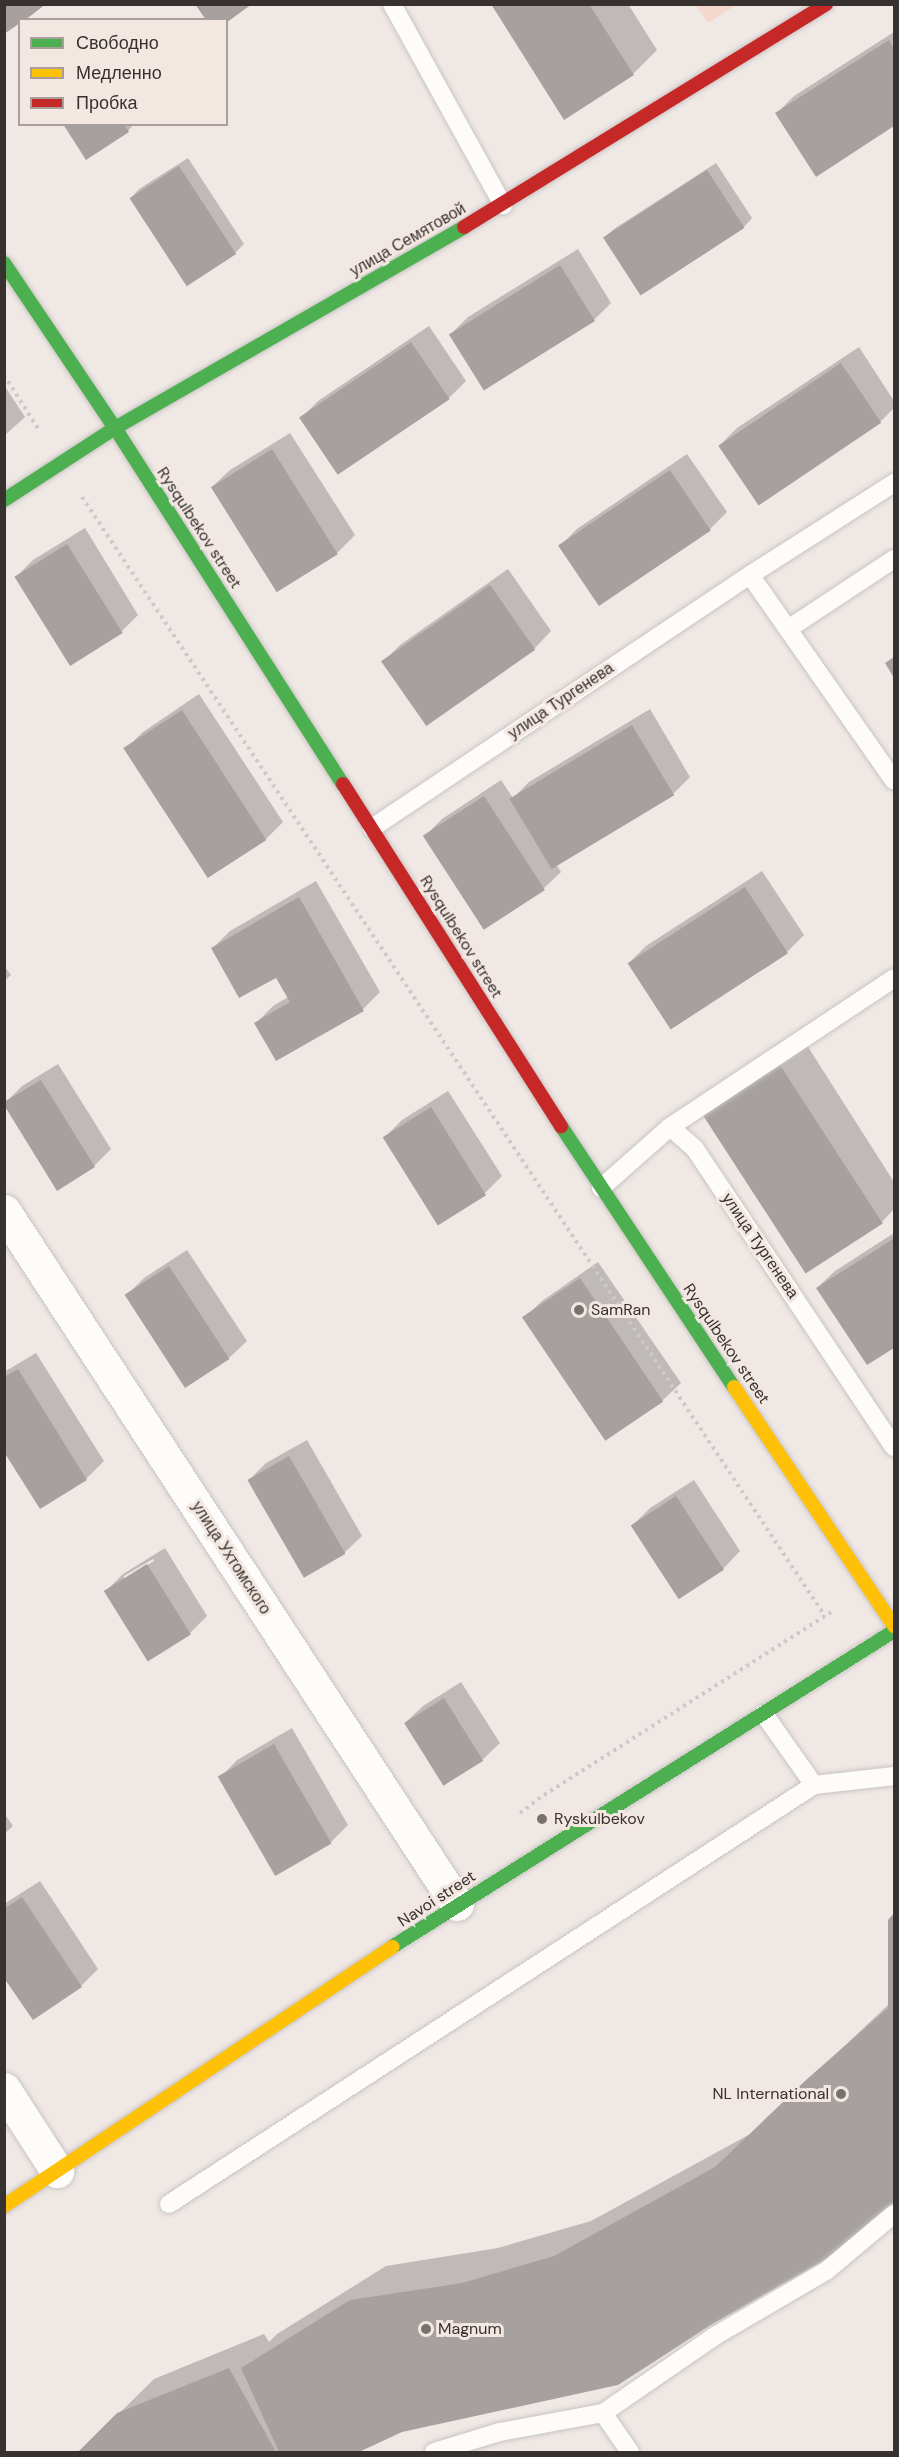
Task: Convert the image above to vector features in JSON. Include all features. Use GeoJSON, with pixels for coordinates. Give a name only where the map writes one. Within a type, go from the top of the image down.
{"type":"FeatureCollection","features":[{"type":"Feature","properties":{"kind":"street","name":"улица Семятовой"},"geometry":{"type":"LineString","coordinates":[[4,500],[62,465],[115,428],[503,205],[826,4]]}},
{"type":"Feature","properties":{"kind":"street","name":"Rysqulbekov street"},"geometry":{"type":"LineString","coordinates":[[4,263],[115,428],[601,1188],[894,1628]]}},
{"type":"Feature","properties":{"kind":"street","name":"улица Ухтомского"},"geometry":{"type":"LineString","coordinates":[[4,1211],[457,1904]]}},
{"type":"Feature","properties":{"kind":"street","name":"Navoi street"},"geometry":{"type":"LineString","coordinates":[[4,2206],[457,1904],[764,1714],[894,1628]]}},
{"type":"Feature","properties":{"kind":"street"},"geometry":{"type":"LineString","coordinates":[[4,2089],[57,2171]]}},
{"type":"Feature","properties":{"kind":"lane"},"geometry":{"type":"LineString","coordinates":[[392,4],[503,205]]}},
{"type":"Feature","properties":{"kind":"lane","name":"улица Тургенева"},"geometry":{"type":"LineString","coordinates":[[372,828],[750,575],[894,483]]}},
{"type":"Feature","properties":{"kind":"lane"},"geometry":{"type":"LineString","coordinates":[[788,629],[894,559]]}},
{"type":"Feature","properties":{"kind":"lane"},"geometry":{"type":"LineString","coordinates":[[750,575],[894,781]]}},
{"type":"Feature","properties":{"kind":"lane"},"geometry":{"type":"LineString","coordinates":[[601,1188],[670,1127],[894,978]]}},
{"type":"Feature","properties":{"kind":"lane","name":"улица Тургенева"},"geometry":{"type":"LineString","coordinates":[[670,1127],[695,1149],[894,1447]]}},
{"type":"Feature","properties":{"kind":"lane"},"geometry":{"type":"LineString","coordinates":[[764,1714],[814,1785]]}},
{"type":"Feature","properties":{"kind":"lane"},"geometry":{"type":"LineString","coordinates":[[168,2204],[814,1785],[894,1776]]}},
{"type":"Feature","properties":{"kind":"lane"},"geometry":{"type":"LineString","coordinates":[[434,2452],[501,2432],[603,2413],[715,2336],[826,2271],[894,2214]]}},
{"type":"Feature","properties":{"kind":"lane"},"geometry":{"type":"LineString","coordinates":[[603,2413],[630,2452]]}},
{"type":"Feature","properties":{"kind":"path"},"geometry":{"type":"LineString","coordinates":[[4,375],[825,1616]]}},
{"type":"Feature","properties":{"kind":"shaded area"},"geometry":{"type":"Polygon","coordinates":[[[696,5],[736,5],[708,23],[696,5]]]}},
{"type":"Feature","properties":{"kind":"building"},"geometry":{"type":"Polygon","coordinates":[[[4,4],[46,4],[28,18],[18,18],[18,24],[4,34],[4,4]]]}},
{"type":"Feature","properties":{"kind":"building"},"geometry":{"type":"Polygon","coordinates":[[[195,4],[252,4],[228,22],[228,18],[205,18],[195,4]]]}},
{"type":"Feature","properties":{"kind":"building"},"geometry":{"type":"Polygon","coordinates":[[[491,4],[589,4],[634,75],[564,120],[491,4]]]}},
{"type":"Feature","properties":{"kind":"building"},"geometry":{"type":"Polygon","coordinates":[[[889,40],[894,49],[894,126],[816,177],[775,113],[889,40]]]}},
{"type":"Feature","properties":{"kind":"building"},"geometry":{"type":"Polygon","coordinates":[[[64,126],[125,126],[129,132],[86,160],[64,126]]]}},
{"type":"Feature","properties":{"kind":"building"},"geometry":{"type":"Polygon","coordinates":[[[179,166],[236,254],[187,286],[130,198],[179,166]]]}},
{"type":"Feature","properties":{"kind":"building"},"geometry":{"type":"Polygon","coordinates":[[[707,170],[745,228],[641,295],[603,238],[707,170]]]}},
{"type":"Feature","properties":{"kind":"building"},"geometry":{"type":"Polygon","coordinates":[[[560,265],[595,321],[484,390],[449,334],[560,265]]]}},
{"type":"Feature","properties":{"kind":"building"},"geometry":{"type":"Polygon","coordinates":[[[411,342],[450,399],[338,475],[299,417],[411,342]]]}},
{"type":"Feature","properties":{"kind":"building"},"geometry":{"type":"Polygon","coordinates":[[[841,363],[881,423],[759,505],[718,446],[841,363]]]}},
{"type":"Feature","properties":{"kind":"building"},"geometry":{"type":"Polygon","coordinates":[[[272,449],[338,554],[277,592],[211,487],[272,449]]]}},
{"type":"Feature","properties":{"kind":"building"},"geometry":{"type":"Polygon","coordinates":[[[670,470],[711,531],[599,606],[558,545],[670,470]]]}},
{"type":"Feature","properties":{"kind":"building"},"geometry":{"type":"Polygon","coordinates":[[[67,544],[123,633],[70,666],[14,577],[67,544]]]}},
{"type":"Feature","properties":{"kind":"building"},"geometry":{"type":"Polygon","coordinates":[[[490,585],[535,650],[426,726],[381,661],[490,585]]]}},
{"type":"Feature","properties":{"kind":"building"},"geometry":{"type":"Polygon","coordinates":[[[894,657],[894,678],[885,663],[894,657]]]}},
{"type":"Feature","properties":{"kind":"building"},"geometry":{"type":"Polygon","coordinates":[[[182,710],[266,840],[208,878],[123,748],[182,710]]]}},
{"type":"Feature","properties":{"kind":"building"},"geometry":{"type":"Polygon","coordinates":[[[632,725],[674,795],[552,869],[509,799],[632,725]]]}},
{"type":"Feature","properties":{"kind":"building"},"geometry":{"type":"Polygon","coordinates":[[[484,796],[545,890],[484,930],[423,836],[484,796]]]}},
{"type":"Feature","properties":{"kind":"building"},"geometry":{"type":"Polygon","coordinates":[[[745,887],[788,953],[671,1030],[628,963],[745,887]]]}},
{"type":"Feature","properties":{"kind":"building"},"geometry":{"type":"Polygon","coordinates":[[[299,897],[364,1011],[276,1061],[254,1023],[290,1002],[276,978],[239,998],[211,948],[299,897]]]}},
{"type":"Feature","properties":{"kind":"building"},"geometry":{"type":"Polygon","coordinates":[[[776,1059],[883,1223],[806,1273],[699,1109],[776,1059]]]}},
{"type":"Feature","properties":{"kind":"building"},"geometry":{"type":"Polygon","coordinates":[[[41,1080],[95,1167],[57,1191],[4,1105],[4,1102],[41,1080]]]}},
{"type":"Feature","properties":{"kind":"building"},"geometry":{"type":"Polygon","coordinates":[[[431,1107],[486,1195],[438,1225],[383,1137],[431,1107]]]}},
{"type":"Feature","properties":{"kind":"building"},"geometry":{"type":"Polygon","coordinates":[[[893,1239],[894,1348],[867,1365],[816,1288],[893,1239]]]}},
{"type":"Feature","properties":{"kind":"building"},"geometry":{"type":"Polygon","coordinates":[[[169,1266],[229,1359],[185,1388],[125,1295],[169,1266]]]}},
{"type":"Feature","properties":{"kind":"building"},"geometry":{"type":"Polygon","coordinates":[[[580,1278],[663,1402],[605,1441],[522,1317],[580,1278]]]}},
{"type":"Feature","properties":{"kind":"building"},"geometry":{"type":"Polygon","coordinates":[[[18,1369],[87,1480],[40,1509],[4,1452],[4,1377],[18,1369]]]}},
{"type":"Feature","properties":{"kind":"building"},"geometry":{"type":"Polygon","coordinates":[[[289,1456],[346,1554],[304,1578],[247,1480],[289,1456]]]}},
{"type":"Feature","properties":{"kind":"building"},"geometry":{"type":"Polygon","coordinates":[[[676,1496],[724,1570],[679,1599],[631,1525],[676,1496]]]}},
{"type":"Feature","properties":{"kind":"building"},"geometry":{"type":"Polygon","coordinates":[[[147,1564],[191,1634],[148,1661],[104,1591],[147,1564]]]}},
{"type":"Feature","properties":{"kind":"building"},"geometry":{"type":"Polygon","coordinates":[[[444,1698],[483,1761],[443,1786],[404,1723],[444,1698]]]}},
{"type":"Feature","properties":{"kind":"building"},"geometry":{"type":"Polygon","coordinates":[[[274,1744],[332,1844],[275,1876],[218,1776],[274,1744]]]}},
{"type":"Feature","properties":{"kind":"building"},"geometry":{"type":"Polygon","coordinates":[[[22,1897],[82,1987],[33,2020],[4,1978],[4,1909],[22,1897]]]}},
{"type":"Feature","properties":{"kind":"building"},"geometry":{"type":"Polygon","coordinates":[[[894,1913],[894,2202],[851,2245],[711,2325],[618,2385],[402,2432],[359,2452],[279,2452],[241,2368],[350,2300],[462,2283],[554,2256],[715,2167],[806,2080],[888,2008],[888,1920],[894,1913]]]}},
{"type":"Feature","properties":{"kind":"building"},"geometry":{"type":"Polygon","coordinates":[[[229,2368],[276,2452],[78,2452],[117,2413],[229,2368]]]}},
{"type":"Feature","properties":{"kind":"traffic: fast"},"geometry":{"type":"LineString","coordinates":[[4,500],[115,428],[464,227]]}},
{"type":"Feature","properties":{"kind":"traffic: fast"},"geometry":{"type":"LineString","coordinates":[[4,263],[115,428],[343,784]]}},
{"type":"Feature","properties":{"kind":"traffic: fast"},"geometry":{"type":"LineString","coordinates":[[561,1126],[734,1387]]}},
{"type":"Feature","properties":{"kind":"traffic: fast"},"geometry":{"type":"LineString","coordinates":[[392,1947],[894,1631]]}},
{"type":"Feature","properties":{"kind":"traffic: slow"},"geometry":{"type":"LineString","coordinates":[[734,1387],[894,1626]]}},
{"type":"Feature","properties":{"kind":"traffic: slow"},"geometry":{"type":"LineString","coordinates":[[4,2206],[392,1947]]}},
{"type":"Feature","properties":{"kind":"traffic: jam"},"geometry":{"type":"LineString","coordinates":[[464,227],[826,4]]}},
{"type":"Feature","properties":{"kind":"traffic: jam"},"geometry":{"type":"LineString","coordinates":[[343,784],[561,1126]]}},
{"type":"Feature","properties":{"kind":"place","name":"SamRan"},"geometry":{"type":"Point","coordinates":[579,1310]}},
{"type":"Feature","properties":{"kind":"place","name":"Ryskulbekov"},"geometry":{"type":"Point","coordinates":[542,1819]}},
{"type":"Feature","properties":{"kind":"place","name":"NL International"},"geometry":{"type":"Point","coordinates":[841,2094]}},
{"type":"Feature","properties":{"kind":"place","name":"Magnum"},"geometry":{"type":"Point","coordinates":[426,2329]}}]}
